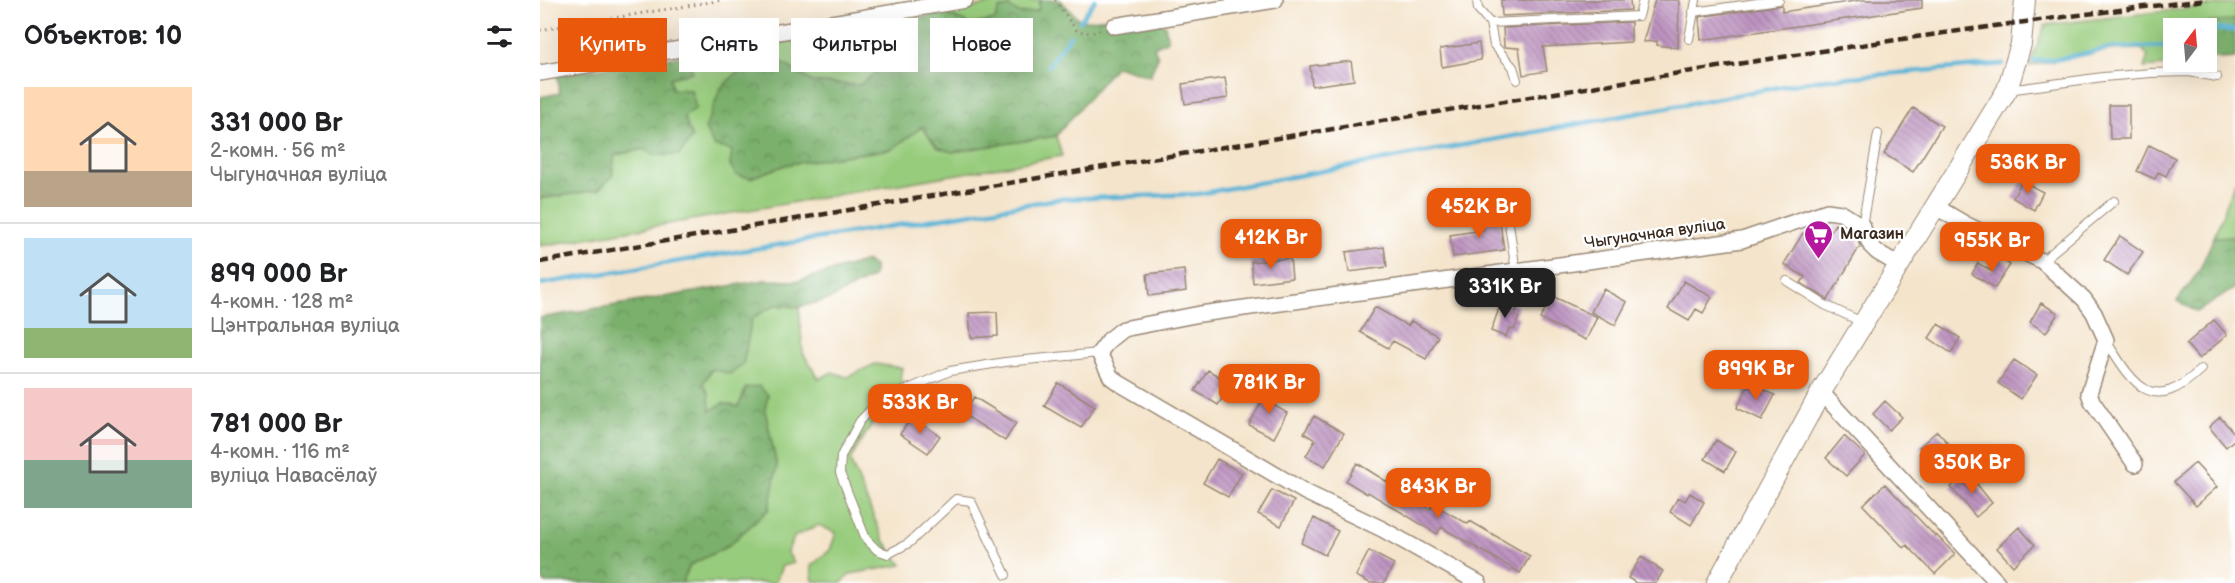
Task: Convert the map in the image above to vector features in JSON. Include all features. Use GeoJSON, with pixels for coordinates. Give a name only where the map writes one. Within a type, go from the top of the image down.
{"type":"FeatureCollection","features":[{"type":"Feature","properties":{"kind":"street"},"geometry":{"type":"LineString","coordinates":[[540,73],[965,0]]}},
{"type":"Feature","properties":{"kind":"street"},"geometry":{"type":"LineString","coordinates":[[1114,26],[1275,0]]}},
{"type":"Feature","properties":{"kind":"street"},"geometry":{"type":"LineString","coordinates":[[1718,583],[1821,392],[2007,90],[2021,44],[2025,0]]}},
{"type":"Feature","properties":{"kind":"street"},"geometry":{"type":"LineString","coordinates":[[1936,207],[1965,224],[2042,261],[2084,299],[2094,313],[2106,340],[2089,393],[2091,401],[2135,464]]}},
{"type":"Feature","properties":{"kind":"street","name":"Чыгуначная вуліца"},"geometry":{"type":"LineString","coordinates":[[1099,353],[1109,340],[1123,329],[1200,314],[1742,240],[1827,212],[1841,213],[1862,226]]}},
{"type":"Feature","properties":{"kind":"street"},"geometry":{"type":"LineString","coordinates":[[1862,226],[1871,246],[1899,265]]}},
{"type":"Feature","properties":{"kind":"street"},"geometry":{"type":"LineString","coordinates":[[1099,353],[1111,377],[1119,384],[1305,492],[1382,530],[1479,583]]}},
{"type":"Feature","properties":{"kind":"street"},"geometry":{"type":"LineString","coordinates":[[1821,392],[1998,583]]}},
{"type":"Feature","properties":{"kind":"lane"},"geometry":{"type":"LineString","coordinates":[[1477,0],[1478,9],[1490,23],[1494,45],[1513,67],[1517,80]]}},
{"type":"Feature","properties":{"kind":"lane"},"geometry":{"type":"LineString","coordinates":[[1490,23],[1639,16],[1643,0]]}},
{"type":"Feature","properties":{"kind":"lane"},"geometry":{"type":"LineString","coordinates":[[1689,39],[1696,0]]}},
{"type":"Feature","properties":{"kind":"lane"},"geometry":{"type":"LineString","coordinates":[[1693,12],[1779,0]]}},
{"type":"Feature","properties":{"kind":"lane"},"geometry":{"type":"LineString","coordinates":[[2007,90],[2151,73],[2189,72],[2217,77]]}},
{"type":"Feature","properties":{"kind":"lane"},"geometry":{"type":"LineString","coordinates":[[1862,226],[1878,134]]}},
{"type":"Feature","properties":{"kind":"lane"},"geometry":{"type":"LineString","coordinates":[[2042,261],[2114,201]]}},
{"type":"Feature","properties":{"kind":"lane"},"geometry":{"type":"LineString","coordinates":[[1506,203],[1516,272]]}},
{"type":"Feature","properties":{"kind":"lane"},"geometry":{"type":"LineString","coordinates":[[1787,281],[1825,305],[1864,323]]}},
{"type":"Feature","properties":{"kind":"lane"},"geometry":{"type":"LineString","coordinates":[[2106,340],[2132,379],[2151,392],[2162,394],[2174,390],[2190,380],[2201,369]]}},
{"type":"Feature","properties":{"kind":"lane"},"geometry":{"type":"LineString","coordinates":[[1006,575],[971,501],[956,499],[909,543],[888,554],[877,550],[866,538],[840,472],[841,456],[860,421],[878,402],[950,371],[1005,362],[1099,353]]}},
{"type":"Feature","properties":{"kind":"path"},"geometry":{"type":"LineString","coordinates":[[540,30],[723,0]]}},
{"type":"Feature","properties":{"kind":"path"},"geometry":{"type":"LineString","coordinates":[[1055,0],[1077,31],[1091,33],[1114,26]]}},
{"type":"Feature","properties":{"kind":"green space"},"geometry":{"type":"Polygon","coordinates":[[[1011,0],[1040,0],[1038,11],[1020,14],[1009,7],[999,9],[996,18],[956,18],[946,13],[1011,0]]]}},
{"type":"Feature","properties":{"kind":"green space"},"geometry":{"type":"Polygon","coordinates":[[[1040,0],[1060,0],[1081,21],[1140,14],[1165,25],[1168,40],[1154,47],[1158,57],[1150,76],[1116,66],[1056,136],[952,152],[937,147],[922,127],[892,149],[788,164],[750,178],[736,175],[730,165],[732,150],[714,146],[705,129],[720,89],[738,72],[779,72],[779,61],[791,68],[791,72],[797,72],[812,82],[859,85],[877,72],[918,72],[918,18],[946,13],[956,18],[930,18],[930,72],[1033,72],[1033,18],[996,18],[999,9],[1009,7],[1020,14],[1038,11],[1040,0]]]}},
{"type":"Feature","properties":{"kind":"green space"},"geometry":{"type":"Polygon","coordinates":[[[2235,3],[2235,20],[2217,22],[2217,18],[2163,18],[2163,66],[2144,68],[2148,56],[2142,49],[2111,50],[2029,66],[2045,25],[2235,3]]]}},
{"type":"Feature","properties":{"kind":"green space"},"geometry":{"type":"Polygon","coordinates":[[[2235,20],[2235,58],[2217,58],[2217,22],[2235,20]]]}},
{"type":"Feature","properties":{"kind":"green space"},"geometry":{"type":"Polygon","coordinates":[[[791,39],[791,68],[779,61],[779,41],[791,39]]]}},
{"type":"Feature","properties":{"kind":"green space"},"geometry":{"type":"Polygon","coordinates":[[[679,56],[679,72],[692,72],[670,78],[672,89],[691,90],[696,108],[684,117],[692,138],[679,155],[654,155],[644,149],[615,155],[612,177],[598,190],[540,199],[540,97],[560,93],[557,75],[577,72],[667,72],[667,58],[679,56]]]}},
{"type":"Feature","properties":{"kind":"green space"},"geometry":{"type":"Polygon","coordinates":[[[692,72],[768,72],[732,150],[750,178],[788,164],[892,149],[922,127],[937,147],[952,152],[1056,136],[1062,156],[540,246],[540,199],[598,189],[612,177],[614,155],[644,149],[654,155],[679,155],[691,138],[670,78],[692,72]]]}},
{"type":"Feature","properties":{"kind":"green space"},"geometry":{"type":"Polygon","coordinates":[[[797,72],[877,72],[859,85],[812,82],[797,72]]]}},
{"type":"Feature","properties":{"kind":"green space"},"geometry":{"type":"Polygon","coordinates":[[[2235,181],[2235,236],[2214,237],[2235,181]]]}},
{"type":"Feature","properties":{"kind":"green space"},"geometry":{"type":"Polygon","coordinates":[[[2235,236],[2235,288],[2197,312],[2177,301],[2199,271],[2214,237],[2235,236]]]}},
{"type":"Feature","properties":{"kind":"green space"},"geometry":{"type":"Polygon","coordinates":[[[867,261],[875,267],[873,277],[828,300],[799,307],[775,305],[752,318],[743,364],[730,374],[712,369],[703,383],[709,394],[710,411],[723,403],[738,407],[746,388],[759,386],[768,395],[765,410],[777,467],[769,509],[728,546],[690,565],[682,583],[546,583],[540,578],[540,318],[765,280],[798,281],[867,261]]]}},
{"type":"Feature","properties":{"kind":"green space"},"geometry":{"type":"Polygon","coordinates":[[[775,305],[799,307],[803,353],[819,379],[832,372],[847,377],[875,364],[902,368],[900,379],[921,395],[879,412],[850,460],[883,539],[902,565],[850,574],[842,583],[813,581],[811,566],[830,550],[836,533],[819,525],[795,536],[787,552],[794,563],[782,566],[775,583],[682,583],[690,565],[728,546],[777,467],[765,410],[738,407],[710,412],[709,394],[703,383],[712,369],[743,364],[752,318],[775,305]]]}},
{"type":"Feature","properties":{"kind":"building"},"geometry":{"type":"Polygon","coordinates":[[[1501,0],[1630,0],[1631,10],[1502,16],[1501,0]]]}},
{"type":"Feature","properties":{"kind":"building"},"geometry":{"type":"Polygon","coordinates":[[[1655,0],[1679,0],[1678,48],[1657,45],[1657,41],[1643,42],[1655,0]]]}},
{"type":"Feature","properties":{"kind":"building"},"geometry":{"type":"Polygon","coordinates":[[[1862,0],[1922,0],[1922,8],[1701,40],[1699,17],[1782,5],[1782,12],[1862,0]]]}},
{"type":"Feature","properties":{"kind":"building"},"geometry":{"type":"Polygon","coordinates":[[[1631,22],[1631,42],[1543,47],[1547,71],[1523,75],[1519,48],[1504,47],[1503,28],[1631,22]]]}},
{"type":"Feature","properties":{"kind":"building"},"geometry":{"type":"Polygon","coordinates":[[[1479,43],[1481,60],[1442,67],[1440,49],[1479,43]]]}},
{"type":"Feature","properties":{"kind":"building"},"geometry":{"type":"Polygon","coordinates":[[[1351,61],[1354,80],[1312,86],[1310,66],[1351,61]]]}},
{"type":"Feature","properties":{"kind":"building"},"geometry":{"type":"Polygon","coordinates":[[[1225,78],[1228,98],[1185,104],[1182,84],[1225,78]]]}},
{"type":"Feature","properties":{"kind":"building"},"geometry":{"type":"Polygon","coordinates":[[[2109,105],[2129,105],[2129,139],[2110,139],[2109,105]]]}},
{"type":"Feature","properties":{"kind":"building"},"geometry":{"type":"Polygon","coordinates":[[[1913,108],[1942,126],[1913,172],[1884,154],[1913,108]]]}},
{"type":"Feature","properties":{"kind":"building"},"geometry":{"type":"Polygon","coordinates":[[[2149,145],[2175,158],[2166,176],[2158,172],[2155,179],[2137,171],[2149,145]]]}},
{"type":"Feature","properties":{"kind":"building"},"geometry":{"type":"Polygon","coordinates":[[[2022,181],[2043,192],[2034,210],[2013,198],[2022,181]]]}},
{"type":"Feature","properties":{"kind":"building"},"geometry":{"type":"Polygon","coordinates":[[[1499,215],[1504,250],[1453,257],[1450,235],[1483,230],[1481,217],[1499,215]]]}},
{"type":"Feature","properties":{"kind":"building","name":"Магазин"},"geometry":{"type":"Polygon","coordinates":[[[1835,224],[1856,236],[1860,246],[1828,300],[1801,283],[1805,277],[1784,264],[1803,233],[1823,244],[1835,224]]]}},
{"type":"Feature","properties":{"kind":"building"},"geometry":{"type":"Polygon","coordinates":[[[2120,236],[2143,252],[2127,275],[2104,260],[2120,236]]]}},
{"type":"Feature","properties":{"kind":"building"},"geometry":{"type":"Polygon","coordinates":[[[1384,247],[1387,267],[1349,272],[1346,252],[1384,247]]]}},
{"type":"Feature","properties":{"kind":"building"},"geometry":{"type":"Polygon","coordinates":[[[1290,258],[1292,278],[1253,283],[1251,262],[1290,258]]]}},
{"type":"Feature","properties":{"kind":"building"},"geometry":{"type":"Polygon","coordinates":[[[2000,258],[2010,265],[1995,288],[1972,274],[1978,263],[1991,271],[2000,258]]]}},
{"type":"Feature","properties":{"kind":"building"},"geometry":{"type":"Polygon","coordinates":[[[1184,270],[1186,291],[1149,296],[1147,274],[1184,270]]]}},
{"type":"Feature","properties":{"kind":"building"},"geometry":{"type":"Polygon","coordinates":[[[1684,281],[1712,297],[1703,313],[1696,309],[1689,321],[1668,309],[1684,281]]]}},
{"type":"Feature","properties":{"kind":"building"},"geometry":{"type":"Polygon","coordinates":[[[1603,289],[1627,302],[1615,325],[1591,312],[1603,289]]]}},
{"type":"Feature","properties":{"kind":"building"},"geometry":{"type":"Polygon","coordinates":[[[1552,296],[1597,317],[1586,340],[1540,319],[1552,296]]]}},
{"type":"Feature","properties":{"kind":"building"},"geometry":{"type":"Polygon","coordinates":[[[1502,300],[1518,306],[1515,316],[1519,317],[1514,330],[1509,328],[1506,337],[1491,331],[1502,300]]]}},
{"type":"Feature","properties":{"kind":"building"},"geometry":{"type":"Polygon","coordinates":[[[2041,303],[2058,313],[2046,333],[2030,322],[2041,303]]]}},
{"type":"Feature","properties":{"kind":"building"},"geometry":{"type":"Polygon","coordinates":[[[1375,307],[1408,326],[1411,321],[1438,336],[1426,359],[1393,341],[1388,348],[1360,332],[1375,307]]]}},
{"type":"Feature","properties":{"kind":"building"},"geometry":{"type":"Polygon","coordinates":[[[997,312],[998,336],[971,338],[969,313],[997,312]]]}},
{"type":"Feature","properties":{"kind":"building"},"geometry":{"type":"Polygon","coordinates":[[[2214,320],[2227,335],[2199,359],[2186,344],[2214,320]]]}},
{"type":"Feature","properties":{"kind":"building"},"geometry":{"type":"Polygon","coordinates":[[[1938,324],[1960,338],[1951,353],[1929,338],[1938,324]]]}},
{"type":"Feature","properties":{"kind":"building"},"geometry":{"type":"Polygon","coordinates":[[[2014,360],[2037,375],[2021,399],[1998,383],[2014,360]]]}},
{"type":"Feature","properties":{"kind":"building"},"geometry":{"type":"Polygon","coordinates":[[[1208,370],[1231,384],[1218,405],[1195,391],[1208,370]]]}},
{"type":"Feature","properties":{"kind":"building"},"geometry":{"type":"Polygon","coordinates":[[[1058,383],[1095,406],[1081,428],[1044,406],[1058,383]]]}},
{"type":"Feature","properties":{"kind":"building"},"geometry":{"type":"Polygon","coordinates":[[[1750,383],[1775,395],[1762,420],[1737,408],[1750,383]]]}},
{"type":"Feature","properties":{"kind":"building"},"geometry":{"type":"Polygon","coordinates":[[[1269,388],[1281,394],[1275,406],[1287,413],[1274,438],[1249,425],[1269,388]]]}},
{"type":"Feature","properties":{"kind":"building"},"geometry":{"type":"Polygon","coordinates":[[[974,397],[1016,423],[1005,441],[963,414],[974,397]]]}},
{"type":"Feature","properties":{"kind":"building"},"geometry":{"type":"Polygon","coordinates":[[[1885,401],[1902,417],[1889,430],[1873,414],[1885,401]]]}},
{"type":"Feature","properties":{"kind":"building"},"geometry":{"type":"Polygon","coordinates":[[[1314,416],[1344,433],[1325,466],[1306,456],[1315,440],[1304,433],[1314,416]]]}},
{"type":"Feature","properties":{"kind":"building"},"geometry":{"type":"Polygon","coordinates":[[[912,417],[940,436],[928,453],[900,434],[912,417]]]}},
{"type":"Feature","properties":{"kind":"building"},"geometry":{"type":"Polygon","coordinates":[[[2220,417],[2235,434],[2235,439],[2226,447],[2209,427],[2220,417]]]}},
{"type":"Feature","properties":{"kind":"building"},"geometry":{"type":"Polygon","coordinates":[[[1937,431],[1954,450],[1936,466],[1919,447],[1937,431]]]}},
{"type":"Feature","properties":{"kind":"building"},"geometry":{"type":"Polygon","coordinates":[[[1844,436],[1865,455],[1846,476],[1826,458],[1844,436]]]}},
{"type":"Feature","properties":{"kind":"building"},"geometry":{"type":"Polygon","coordinates":[[[1716,440],[1736,452],[1725,471],[1705,459],[1716,440]]]}},
{"type":"Feature","properties":{"kind":"building"},"geometry":{"type":"Polygon","coordinates":[[[1217,459],[1242,473],[1228,497],[1203,483],[1217,459]]]}},
{"type":"Feature","properties":{"kind":"building"},"geometry":{"type":"Polygon","coordinates":[[[1357,463],[1430,509],[1433,504],[1468,524],[1470,521],[1530,556],[1520,573],[1441,527],[1437,534],[1346,481],[1357,463]]]}},
{"type":"Feature","properties":{"kind":"building"},"geometry":{"type":"Polygon","coordinates":[[[2195,463],[2217,487],[2196,506],[2174,482],[2195,463]]]}},
{"type":"Feature","properties":{"kind":"building"},"geometry":{"type":"Polygon","coordinates":[[[1968,473],[1992,503],[1976,517],[1951,487],[1968,473]]]}},
{"type":"Feature","properties":{"kind":"building"},"geometry":{"type":"Polygon","coordinates":[[[1885,484],[1955,554],[1935,574],[1907,545],[1904,548],[1863,505],[1885,484]]]}},
{"type":"Feature","properties":{"kind":"building"},"geometry":{"type":"Polygon","coordinates":[[[1272,490],[1294,501],[1281,526],[1258,514],[1272,490]]]}},
{"type":"Feature","properties":{"kind":"building"},"geometry":{"type":"Polygon","coordinates":[[[1690,493],[1704,502],[1691,525],[1670,512],[1678,497],[1685,501],[1690,493]]]}},
{"type":"Feature","properties":{"kind":"building"},"geometry":{"type":"Polygon","coordinates":[[[1314,518],[1338,531],[1325,555],[1301,543],[1314,518]]]}},
{"type":"Feature","properties":{"kind":"building"},"geometry":{"type":"Polygon","coordinates":[[[2019,527],[2035,545],[2013,566],[1997,548],[2019,527]]]}},
{"type":"Feature","properties":{"kind":"building"},"geometry":{"type":"Polygon","coordinates":[[[1369,551],[1394,564],[1384,583],[1370,583],[1356,576],[1369,551]]]}},
{"type":"Feature","properties":{"kind":"building"},"geometry":{"type":"Polygon","coordinates":[[[1641,557],[1663,571],[1656,583],[1636,583],[1628,578],[1641,557]]]}},
{"type":"Feature","properties":{"kind":"waterway"},"geometry":{"type":"LineString","coordinates":[[1080,21],[1095,0]]}},
{"type":"Feature","properties":{"kind":"waterway"},"geometry":{"type":"LineString","coordinates":[[2217,29],[2235,30]]}},
{"type":"Feature","properties":{"kind":"waterway"},"geometry":{"type":"LineString","coordinates":[[1048,66],[1070,36]]}},
{"type":"Feature","properties":{"kind":"waterway"},"geometry":{"type":"LineString","coordinates":[[2034,61],[2059,59],[2111,48],[2163,46]]}},
{"type":"Feature","properties":{"kind":"waterway"},"geometry":{"type":"LineString","coordinates":[[540,284],[1058,199],[1198,194],[1817,80],[2003,64]]}},
{"type":"Feature","properties":{"kind":"railway"},"geometry":{"type":"LineString","coordinates":[[540,262],[1684,72],[1945,33],[2207,0]]}},
{"type":"Feature","properties":{"kind":"place","name":"Магазин"},"geometry":{"type":"Point","coordinates":[1819,260]}}]}
